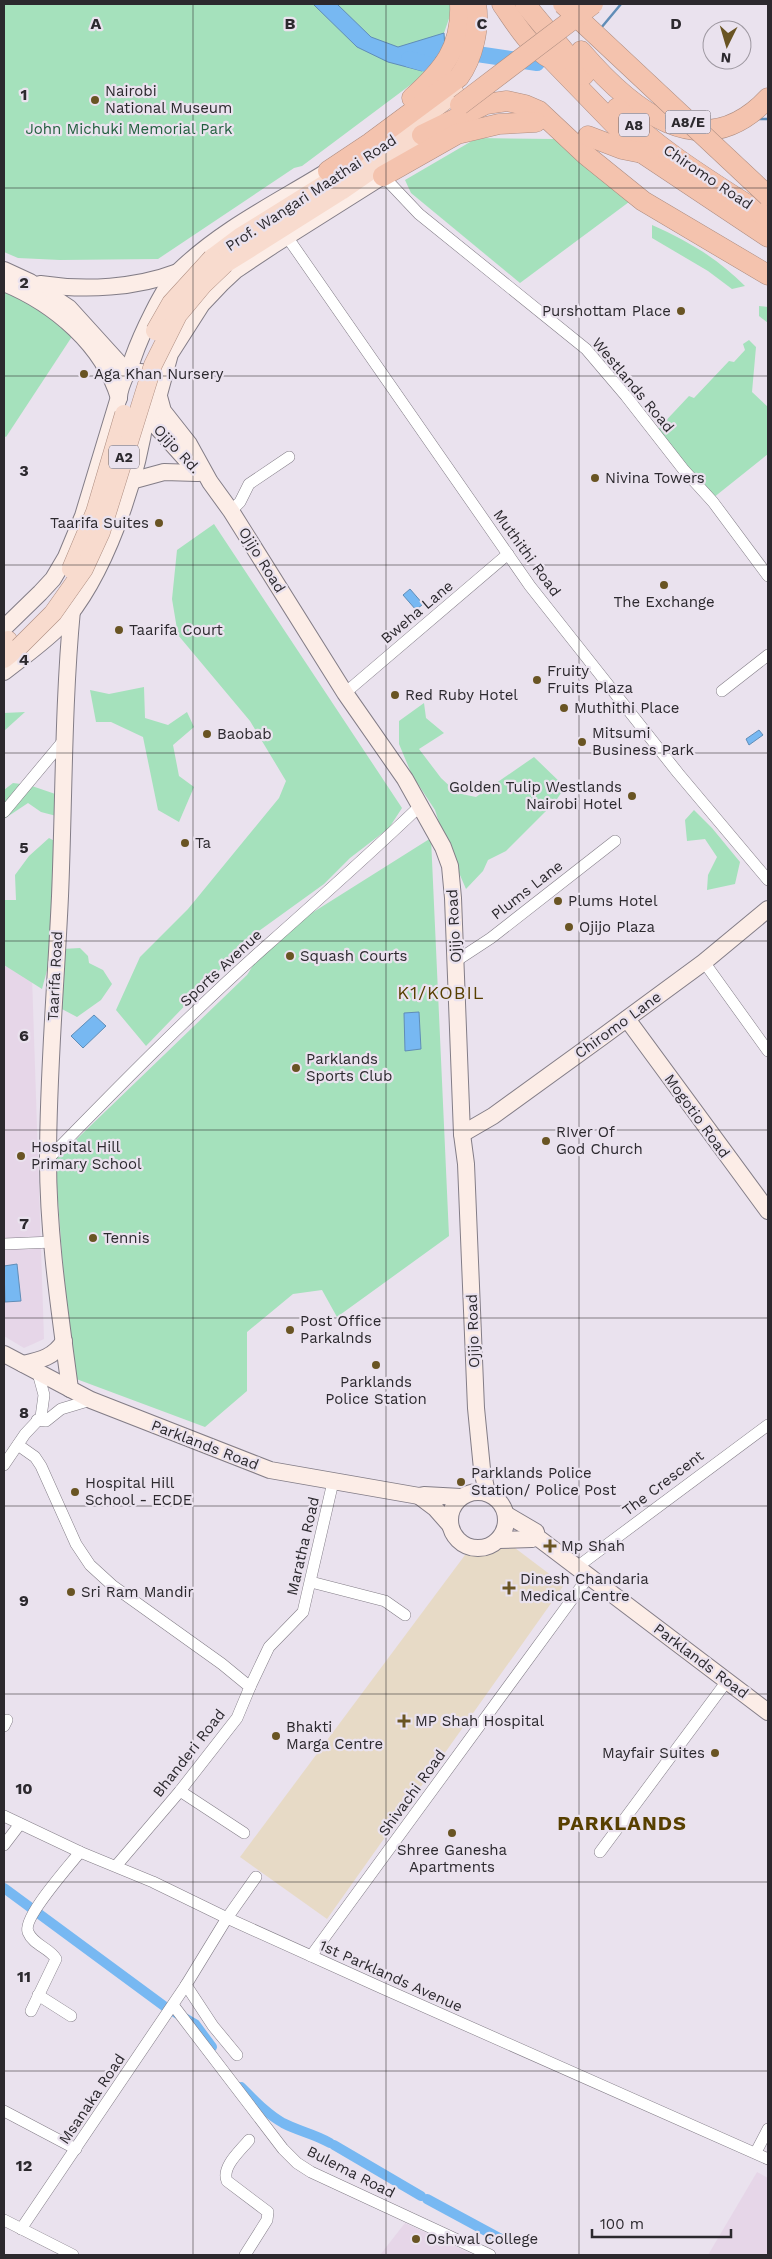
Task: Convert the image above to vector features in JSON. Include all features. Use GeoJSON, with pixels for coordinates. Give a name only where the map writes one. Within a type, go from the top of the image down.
{"type":"FeatureCollection","features":[{"type":"Feature","properties":{"kind":"highway"},"geometry":{"type":"LineString","coordinates":[[328,171],[452,83],[465,69],[465,38],[460,15],[460,4]]}},
{"type":"Feature","properties":{"kind":"highway"},"geometry":{"type":"LineString","coordinates":[[328,171],[348,146],[407,103],[445,66],[465,38],[477,28],[476,4]]}},
{"type":"Feature","properties":{"kind":"highway","name":"Chiromo Road"},"geometry":{"type":"LineString","coordinates":[[502,4],[540,53],[551,59],[642,153],[768,238]]}},
{"type":"Feature","properties":{"kind":"highway","name":"Chiromo Road"},"geometry":{"type":"LineString","coordinates":[[525,4],[571,61],[632,124],[708,179],[768,218]]}},
{"type":"Feature","properties":{"kind":"highway"},"geometry":{"type":"LineString","coordinates":[[540,4],[600,74],[640,109],[659,120],[691,130],[710,130],[743,120],[757,110],[768,98]]}},
{"type":"Feature","properties":{"kind":"highway","name":"A8/E"},"geometry":{"type":"LineString","coordinates":[[563,4],[768,196]]}},
{"type":"Feature","properties":{"kind":"highway"},"geometry":{"type":"LineString","coordinates":[[422,135],[457,99],[574,4]]}},
{"type":"Feature","properties":{"kind":"highway","name":"A8/E"},"geometry":{"type":"LineString","coordinates":[[580,4],[768,180]]}},
{"type":"Feature","properties":{"kind":"highway"},"geometry":{"type":"LineString","coordinates":[[457,99],[593,4]]}},
{"type":"Feature","properties":{"kind":"highway"},"geometry":{"type":"LineString","coordinates":[[422,135],[486,104],[507,101],[525,104],[539,111],[586,155],[643,201],[768,275]]}},
{"type":"Feature","properties":{"kind":"highway"},"geometry":{"type":"LineString","coordinates":[[384,176],[457,134],[498,124],[536,122]]}},
{"type":"Feature","properties":{"kind":"highway"},"geometry":{"type":"LineString","coordinates":[[588,136],[622,149],[642,153]]}},
{"type":"Feature","properties":{"kind":"main road","name":"Prof. Wangari Maathai Road"},"geometry":{"type":"LineString","coordinates":[[9,639],[44,606],[62,583],[76,560],[95,512],[130,396],[148,346],[172,303],[218,261],[240,237],[383,148],[457,99]]}},
{"type":"Feature","properties":{"kind":"main road","name":"Prof. Wangari Maathai Road"},"geometry":{"type":"LineString","coordinates":[[159,391],[170,354],[202,304],[236,270],[284,232],[422,135]]}},
{"type":"Feature","properties":{"kind":"main road","name":"Prof. Wangari Maathai Road"},"geometry":{"type":"LineString","coordinates":[[128,373],[139,341],[156,307],[178,272],[212,244],[240,225],[328,171]]}},
{"type":"Feature","properties":{"kind":"main road","name":"Prof. Wangari Maathai Road"},"geometry":{"type":"LineString","coordinates":[[218,261],[284,232],[384,176]]}},
{"type":"Feature","properties":{"kind":"main road"},"geometry":{"type":"LineString","coordinates":[[240,225],[246,224],[283,204],[291,206]]}},
{"type":"Feature","properties":{"kind":"main road"},"geometry":{"type":"LineString","coordinates":[[4,270],[30,282],[69,308],[128,373],[120,387],[119,397]]}},
{"type":"Feature","properties":{"kind":"main road"},"geometry":{"type":"LineString","coordinates":[[30,282],[57,286],[118,286],[151,281],[178,272]]}},
{"type":"Feature","properties":{"kind":"main road","name":"Ojijo Rd."},"geometry":{"type":"LineString","coordinates":[[4,284],[45,306],[67,322],[95,351],[110,373],[121,406],[127,415],[137,419],[146,415],[204,478]]}},
{"type":"Feature","properties":{"kind":"main road","name":"Ojijo Rd."},"geometry":{"type":"LineString","coordinates":[[128,373],[136,370],[154,378],[163,411],[189,444],[204,478]]}},
{"type":"Feature","properties":{"kind":"main road"},"geometry":{"type":"LineString","coordinates":[[4,672],[46,639],[82,597],[102,558],[125,504],[141,450],[146,415],[155,409],[159,391]]}},
{"type":"Feature","properties":{"kind":"main road","name":"Prof. Wangari Maathai Road"},"geometry":{"type":"LineString","coordinates":[[4,659],[9,639],[40,593],[53,579],[66,557],[83,516],[119,397]]}},
{"type":"Feature","properties":{"kind":"main road"},"geometry":{"type":"LineString","coordinates":[[132,481],[164,472],[204,478]]}},
{"type":"Feature","properties":{"kind":"main road","name":"Ojijo Road"},"geometry":{"type":"LineString","coordinates":[[204,478],[231,511],[345,693],[406,779],[443,847],[450,866],[456,961],[462,1134],[466,1164],[476,1408],[482,1469],[487,1493]]}},
{"type":"Feature","properties":{"kind":"main road","name":"Taarifa Road"},"geometry":{"type":"LineString","coordinates":[[70,1389],[53,1242],[48,1159],[50,1058],[60,895],[64,740],[72,610]]}},
{"type":"Feature","properties":{"kind":"main road"},"geometry":{"type":"LineString","coordinates":[[46,639],[61,652],[68,663]]}},
{"type":"Feature","properties":{"kind":"main road","name":"Chiromo Lane"},"geometry":{"type":"LineString","coordinates":[[462,1134],[493,1116],[704,962],[768,909]]}},
{"type":"Feature","properties":{"kind":"main road","name":"Mogotio Road"},"geometry":{"type":"LineString","coordinates":[[627,1018],[768,1211]]}},
{"type":"Feature","properties":{"kind":"main road"},"geometry":{"type":"LineString","coordinates":[[22,1364],[52,1356],[64,1341]]}},
{"type":"Feature","properties":{"kind":"main road","name":"Parklands Road"},"geometry":{"type":"LineString","coordinates":[[4,1354],[91,1400],[270,1470],[419,1496],[464,1495]]}},
{"type":"Feature","properties":{"kind":"main road"},"geometry":{"type":"LineString","coordinates":[[482,1469],[452,1510],[450,1525],[453,1533],[466,1545],[483,1548],[498,1540],[532,1539],[537,1537]]}},
{"type":"Feature","properties":{"kind":"main road"},"geometry":{"type":"LineString","coordinates":[[464,1495],[477,1491],[487,1493],[503,1505],[507,1515],[507,1524],[498,1540]]}},
{"type":"Feature","properties":{"kind":"main road","name":"Parklands Road"},"geometry":{"type":"LineString","coordinates":[[419,1496],[435,1508],[450,1525]]}},
{"type":"Feature","properties":{"kind":"main road","name":"Parklands Road"},"geometry":{"type":"LineString","coordinates":[[507,1515],[536,1532],[537,1537],[768,1712]]}},
{"type":"Feature","properties":{"kind":"street","name":"Westlands Road"},"geometry":{"type":"LineString","coordinates":[[384,176],[419,214],[586,349],[626,396],[683,469],[713,502],[768,576]]}},
{"type":"Feature","properties":{"kind":"street","name":"Muthithi Road"},"geometry":{"type":"LineString","coordinates":[[284,232],[530,586],[638,723],[768,880]]}},
{"type":"Feature","properties":{"kind":"street"},"geometry":{"type":"LineString","coordinates":[[231,511],[240,502],[249,484],[289,457]]}},
{"type":"Feature","properties":{"kind":"street","name":"Bweha Lane"},"geometry":{"type":"LineString","coordinates":[[345,693],[508,554]]}},
{"type":"Feature","properties":{"kind":"street"},"geometry":{"type":"LineString","coordinates":[[722,691],[768,655]]}},
{"type":"Feature","properties":{"kind":"street"},"geometry":{"type":"LineString","coordinates":[[4,812],[64,740]]}},
{"type":"Feature","properties":{"kind":"street","name":"Sports Avenue"},"geometry":{"type":"LineString","coordinates":[[48,1159],[136,1069],[264,948],[363,861],[421,805]]}},
{"type":"Feature","properties":{"kind":"street","name":"Plums Lane"},"geometry":{"type":"LineString","coordinates":[[456,961],[491,938],[615,841]]}},
{"type":"Feature","properties":{"kind":"street"},"geometry":{"type":"LineString","coordinates":[[704,962],[768,1051]]}},
{"type":"Feature","properties":{"kind":"street"},"geometry":{"type":"LineString","coordinates":[[4,1244],[53,1242]]}},
{"type":"Feature","properties":{"kind":"street"},"geometry":{"type":"LineString","coordinates":[[4,1465],[36,1420],[41,1417],[44,1403],[38,1373]]}},
{"type":"Feature","properties":{"kind":"street"},"geometry":{"type":"LineString","coordinates":[[36,1420],[46,1421],[61,1408],[91,1400]]}},
{"type":"Feature","properties":{"kind":"street","name":"The Crescent"},"geometry":{"type":"LineString","coordinates":[[583,1571],[768,1425]]}},
{"type":"Feature","properties":{"kind":"street"},"geometry":{"type":"LineString","coordinates":[[18,1445],[35,1457],[41,1466],[52,1486],[76,1544],[90,1565],[113,1586],[222,1664],[250,1687]]}},
{"type":"Feature","properties":{"kind":"street","name":"Maratha Road"},"geometry":{"type":"LineString","coordinates":[[250,1687],[269,1647],[303,1612],[333,1482]]}},
{"type":"Feature","properties":{"kind":"street","name":"Shivachi Road"},"geometry":{"type":"LineString","coordinates":[[311,1956],[583,1571]]}},
{"type":"Feature","properties":{"kind":"street"},"geometry":{"type":"LineString","coordinates":[[311,1582],[385,1601],[405,1615]]}},
{"type":"Feature","properties":{"kind":"street"},"geometry":{"type":"LineString","coordinates":[[600,1852],[727,1681]]}},
{"type":"Feature","properties":{"kind":"street","name":"Bhanderi Road"},"geometry":{"type":"LineString","coordinates":[[116,1866],[180,1791],[237,1718],[250,1687]]}},
{"type":"Feature","properties":{"kind":"street"},"geometry":{"type":"LineString","coordinates":[[180,1791],[244,1833]]}},
{"type":"Feature","properties":{"kind":"street","name":"1st Parklands Avenue"},"geometry":{"type":"LineString","coordinates":[[4,1816],[311,1956],[655,2110],[756,2152],[768,2159]]}},
{"type":"Feature","properties":{"kind":"street"},"geometry":{"type":"LineString","coordinates":[[4,1845],[20,1824]]}},
{"type":"Feature","properties":{"kind":"street"},"geometry":{"type":"LineString","coordinates":[[31,2011],[56,1959],[32,1938],[27,1931],[27,1925],[38,1906],[80,1852]]}},
{"type":"Feature","properties":{"kind":"street","name":"Msanaka Road"},"geometry":{"type":"LineString","coordinates":[[21,2229],[173,2005],[227,1918],[256,1876]]}},
{"type":"Feature","properties":{"kind":"street"},"geometry":{"type":"LineString","coordinates":[[186,1985],[213,2026],[237,2055]]}},
{"type":"Feature","properties":{"kind":"street"},"geometry":{"type":"LineString","coordinates":[[38,1995],[71,2016]]}},
{"type":"Feature","properties":{"kind":"street","name":"Bulema Road"},"geometry":{"type":"LineString","coordinates":[[173,2005],[283,2149],[297,2163],[352,2192],[490,2255]]}},
{"type":"Feature","properties":{"kind":"street"},"geometry":{"type":"LineString","coordinates":[[4,2112],[76,2148]]}},
{"type":"Feature","properties":{"kind":"street"},"geometry":{"type":"LineString","coordinates":[[756,2152],[768,2129]]}},
{"type":"Feature","properties":{"kind":"street"},"geometry":{"type":"LineString","coordinates":[[245,2255],[267,2220],[268,2212],[227,2181],[225,2174],[230,2164],[249,2140]]}},
{"type":"Feature","properties":{"kind":"street"},"geometry":{"type":"LineString","coordinates":[[4,2220],[72,2255]]}},
{"type":"Feature","properties":{"kind":"shaded area","name":"Hospital Hill Primary School"},"geometry":{"type":"Polygon","coordinates":[[[4,955],[32,976],[44,1339],[24,1348],[4,1336],[4,955]]]}},
{"type":"Feature","properties":{"kind":"shaded area","name":"MP Shah Hospital"},"geometry":{"type":"Polygon","coordinates":[[[515,1548],[564,1585],[327,1919],[240,1857],[468,1551],[515,1548]]]}},
{"type":"Feature","properties":{"kind":"shaded area"},"geometry":{"type":"Polygon","coordinates":[[[757,2172],[768,2178],[768,2255],[708,2255],[757,2172]]]}},
{"type":"Feature","properties":{"kind":"shaded area","name":"Oshwal College"},"geometry":{"type":"Polygon","coordinates":[[[405,2223],[474,2255],[380,2255],[405,2223]]]}},
{"type":"Feature","properties":{"kind":"green space","name":"John Michuki Memorial Park"},"geometry":{"type":"Polygon","coordinates":[[[4,4],[451,4],[452,10],[444,33],[445,49],[425,74],[302,166],[294,168],[158,259],[60,260],[18,258],[4,252],[4,4]]]}},
{"type":"Feature","properties":{"kind":"green space"},"geometry":{"type":"Polygon","coordinates":[[[477,138],[555,139],[629,202],[520,283],[411,193],[405,180],[477,138]]]}},
{"type":"Feature","properties":{"kind":"green space"},"geometry":{"type":"Polygon","coordinates":[[[652,225],[702,251],[745,286],[732,289],[708,271],[652,238],[652,225]]]}},
{"type":"Feature","properties":{"kind":"green space"},"geometry":{"type":"Polygon","coordinates":[[[4,292],[26,301],[73,335],[6,437],[4,436],[4,292]]]}},
{"type":"Feature","properties":{"kind":"green space"},"geometry":{"type":"Polygon","coordinates":[[[759,306],[768,307],[768,323],[759,316],[759,306]]]}},
{"type":"Feature","properties":{"kind":"green space"},"geometry":{"type":"Polygon","coordinates":[[[749,340],[756,347],[752,392],[768,407],[768,454],[713,498],[658,429],[689,396],[694,398],[729,361],[734,362],[745,350],[743,344],[749,340]]]}},
{"type":"Feature","properties":{"kind":"green space"},"geometry":{"type":"Polygon","coordinates":[[[214,524],[402,808],[389,828],[350,858],[324,884],[252,936],[146,1046],[116,1010],[140,957],[188,909],[279,798],[286,781],[250,721],[178,635],[172,599],[177,550],[214,524]]]}},
{"type":"Feature","properties":{"kind":"green space"},"geometry":{"type":"Polygon","coordinates":[[[144,687],[145,718],[168,725],[187,712],[194,727],[173,745],[179,776],[194,787],[179,822],[158,810],[143,737],[111,722],[96,722],[90,690],[109,694],[144,687]]]}},
{"type":"Feature","properties":{"kind":"green space"},"geometry":{"type":"Polygon","coordinates":[[[424,703],[426,718],[444,733],[419,749],[441,778],[457,793],[476,797],[534,757],[565,787],[555,802],[506,851],[488,860],[483,871],[466,889],[444,838],[435,810],[412,775],[399,744],[399,721],[424,703]]]}},
{"type":"Feature","properties":{"kind":"green space"},"geometry":{"type":"Polygon","coordinates":[[[25,712],[4,731],[4,713],[25,712]]]}},
{"type":"Feature","properties":{"kind":"green space"},"geometry":{"type":"Polygon","coordinates":[[[13,783],[29,785],[67,798],[68,819],[41,812],[28,803],[4,819],[4,790],[13,783]]]}},
{"type":"Feature","properties":{"kind":"green space"},"geometry":{"type":"Polygon","coordinates":[[[694,810],[712,828],[740,862],[735,884],[707,890],[708,875],[717,857],[705,839],[687,841],[685,820],[694,810]]]}},
{"type":"Feature","properties":{"kind":"green space"},"geometry":{"type":"Polygon","coordinates":[[[49,838],[68,848],[62,914],[42,989],[4,965],[4,900],[16,900],[15,875],[29,856],[49,838]]]}},
{"type":"Feature","properties":{"kind":"green space","name":"Parklands Sports Club"},"geometry":{"type":"Polygon","coordinates":[[[431,838],[449,1236],[337,1317],[322,1290],[293,1294],[247,1332],[247,1391],[205,1427],[71,1377],[55,1160],[247,975],[269,940],[431,838]]]}},
{"type":"Feature","properties":{"kind":"green space"},"geometry":{"type":"Polygon","coordinates":[[[80,948],[88,956],[89,963],[103,970],[112,984],[101,1000],[77,1017],[60,1008],[62,949],[80,948]]]}},
{"type":"Feature","properties":{"kind":"water"},"geometry":{"type":"Polygon","coordinates":[[[313,4],[337,4],[371,37],[398,47],[444,33],[445,49],[422,71],[388,62],[357,47],[313,4]]]}},
{"type":"Feature","properties":{"kind":"water"},"geometry":{"type":"Polygon","coordinates":[[[410,589],[423,604],[416,610],[403,595],[410,589]]]}},
{"type":"Feature","properties":{"kind":"water"},"geometry":{"type":"Polygon","coordinates":[[[759,730],[763,735],[749,745],[746,739],[759,730]]]}},
{"type":"Feature","properties":{"kind":"water"},"geometry":{"type":"Polygon","coordinates":[[[419,1012],[421,1049],[405,1051],[404,1013],[419,1012]]]}},
{"type":"Feature","properties":{"kind":"water"},"geometry":{"type":"Polygon","coordinates":[[[94,1015],[106,1026],[83,1048],[71,1036],[94,1015]]]}},
{"type":"Feature","properties":{"kind":"water"},"geometry":{"type":"Polygon","coordinates":[[[17,1264],[21,1301],[5,1302],[4,1266],[17,1264]]]}},
{"type":"Feature","properties":{"kind":"waterway"},"geometry":{"type":"LineString","coordinates":[[601,28],[621,4]]}},
{"type":"Feature","properties":{"kind":"waterway"},"geometry":{"type":"LineString","coordinates":[[409,59],[437,67],[477,54],[537,63]]}},
{"type":"Feature","properties":{"kind":"waterway"},"geometry":{"type":"LineString","coordinates":[[757,119],[768,119]]}},
{"type":"Feature","properties":{"kind":"waterway"},"geometry":{"type":"LineString","coordinates":[[4,1888],[164,2006],[195,2024],[212,2047]]}},
{"type":"Feature","properties":{"kind":"waterway"},"geometry":{"type":"LineString","coordinates":[[241,2087],[277,2119],[330,2143]]}},
{"type":"Feature","properties":{"kind":"waterway"},"geometry":{"type":"LineString","coordinates":[[334,2145],[421,2196]]}},
{"type":"Feature","properties":{"kind":"waterway"},"geometry":{"type":"LineString","coordinates":[[427,2199],[501,2239]]}},
{"type":"Feature","properties":{"kind":"place","name":"Nairobi National Museum"},"geometry":{"type":"Point","coordinates":[95,100]}},
{"type":"Feature","properties":{"kind":"place","name":"Purshottam Place"},"geometry":{"type":"Point","coordinates":[681,311]}},
{"type":"Feature","properties":{"kind":"place","name":"Aga Khan Nursery"},"geometry":{"type":"Point","coordinates":[84,374]}},
{"type":"Feature","properties":{"kind":"place","name":"Nivina Towers"},"geometry":{"type":"Point","coordinates":[595,478]}},
{"type":"Feature","properties":{"kind":"place","name":"Taarifa Suites"},"geometry":{"type":"Point","coordinates":[159,523]}},
{"type":"Feature","properties":{"kind":"place","name":"The Exchange"},"geometry":{"type":"Point","coordinates":[664,585]}},
{"type":"Feature","properties":{"kind":"place","name":"Taarifa Court"},"geometry":{"type":"Point","coordinates":[119,630]}},
{"type":"Feature","properties":{"kind":"place","name":"Fruity Fruits Plaza"},"geometry":{"type":"Point","coordinates":[537,680]}},
{"type":"Feature","properties":{"kind":"place","name":"Red Ruby Hotel"},"geometry":{"type":"Point","coordinates":[395,695]}},
{"type":"Feature","properties":{"kind":"place","name":"Muthithi Place"},"geometry":{"type":"Point","coordinates":[564,708]}},
{"type":"Feature","properties":{"kind":"place","name":"Baobab"},"geometry":{"type":"Point","coordinates":[207,734]}},
{"type":"Feature","properties":{"kind":"place","name":"Mitsumi Business Park"},"geometry":{"type":"Point","coordinates":[582,742]}},
{"type":"Feature","properties":{"kind":"place","name":"Golden Tulip Westlands Nairobi Hotel"},"geometry":{"type":"Point","coordinates":[632,796]}},
{"type":"Feature","properties":{"kind":"place","name":"Ta"},"geometry":{"type":"Point","coordinates":[185,843]}},
{"type":"Feature","properties":{"kind":"place","name":"Plums Hotel"},"geometry":{"type":"Point","coordinates":[558,901]}},
{"type":"Feature","properties":{"kind":"place","name":"Ojijo Plaza"},"geometry":{"type":"Point","coordinates":[569,927]}},
{"type":"Feature","properties":{"kind":"place","name":"Squash Courts"},"geometry":{"type":"Point","coordinates":[290,956]}},
{"type":"Feature","properties":{"kind":"place","name":"Parklands Sports Club"},"geometry":{"type":"Point","coordinates":[296,1068]}},
{"type":"Feature","properties":{"kind":"place","name":"RIver Of God Church"},"geometry":{"type":"Point","coordinates":[546,1141]}},
{"type":"Feature","properties":{"kind":"place","name":"Hospital Hill Primary School"},"geometry":{"type":"Point","coordinates":[21,1156]}},
{"type":"Feature","properties":{"kind":"place","name":"Tennis"},"geometry":{"type":"Point","coordinates":[93,1238]}},
{"type":"Feature","properties":{"kind":"place","name":"Post Office Parkalnds"},"geometry":{"type":"Point","coordinates":[290,1330]}},
{"type":"Feature","properties":{"kind":"place","name":"Parklands Police Station"},"geometry":{"type":"Point","coordinates":[376,1365]}},
{"type":"Feature","properties":{"kind":"place","name":"Parklands Police Station/ Police Post"},"geometry":{"type":"Point","coordinates":[461,1482]}},
{"type":"Feature","properties":{"kind":"place","name":"Hospital Hill School - ECDE"},"geometry":{"type":"Point","coordinates":[75,1492]}},
{"type":"Feature","properties":{"kind":"place","name":"Mp Shah"},"geometry":{"type":"Point","coordinates":[550,1546]}},
{"type":"Feature","properties":{"kind":"place","name":"Dinesh Chandaria Medical Centre"},"geometry":{"type":"Point","coordinates":[509,1588]}},
{"type":"Feature","properties":{"kind":"place","name":"Sri Ram Mandir"},"geometry":{"type":"Point","coordinates":[71,1592]}},
{"type":"Feature","properties":{"kind":"place","name":"MP Shah Hospital"},"geometry":{"type":"Point","coordinates":[404,1721]}},
{"type":"Feature","properties":{"kind":"place","name":"Bhakti Marga Centre"},"geometry":{"type":"Point","coordinates":[276,1736]}},
{"type":"Feature","properties":{"kind":"place","name":"Mayfair Suites"},"geometry":{"type":"Point","coordinates":[715,1753]}},
{"type":"Feature","properties":{"kind":"place","name":"Shree Ganesha Apartments"},"geometry":{"type":"Point","coordinates":[452,1833]}},
{"type":"Feature","properties":{"kind":"place","name":"Oshwal College"},"geometry":{"type":"Point","coordinates":[416,2239]}},
{"type":"Feature","properties":{"kind":"district","name":"K1/KOBIL"},"geometry":{"type":"Point","coordinates":[441,992]}},
{"type":"Feature","properties":{"kind":"district","name":"PARKLANDS"},"geometry":{"type":"Point","coordinates":[622,1823]}}]}
